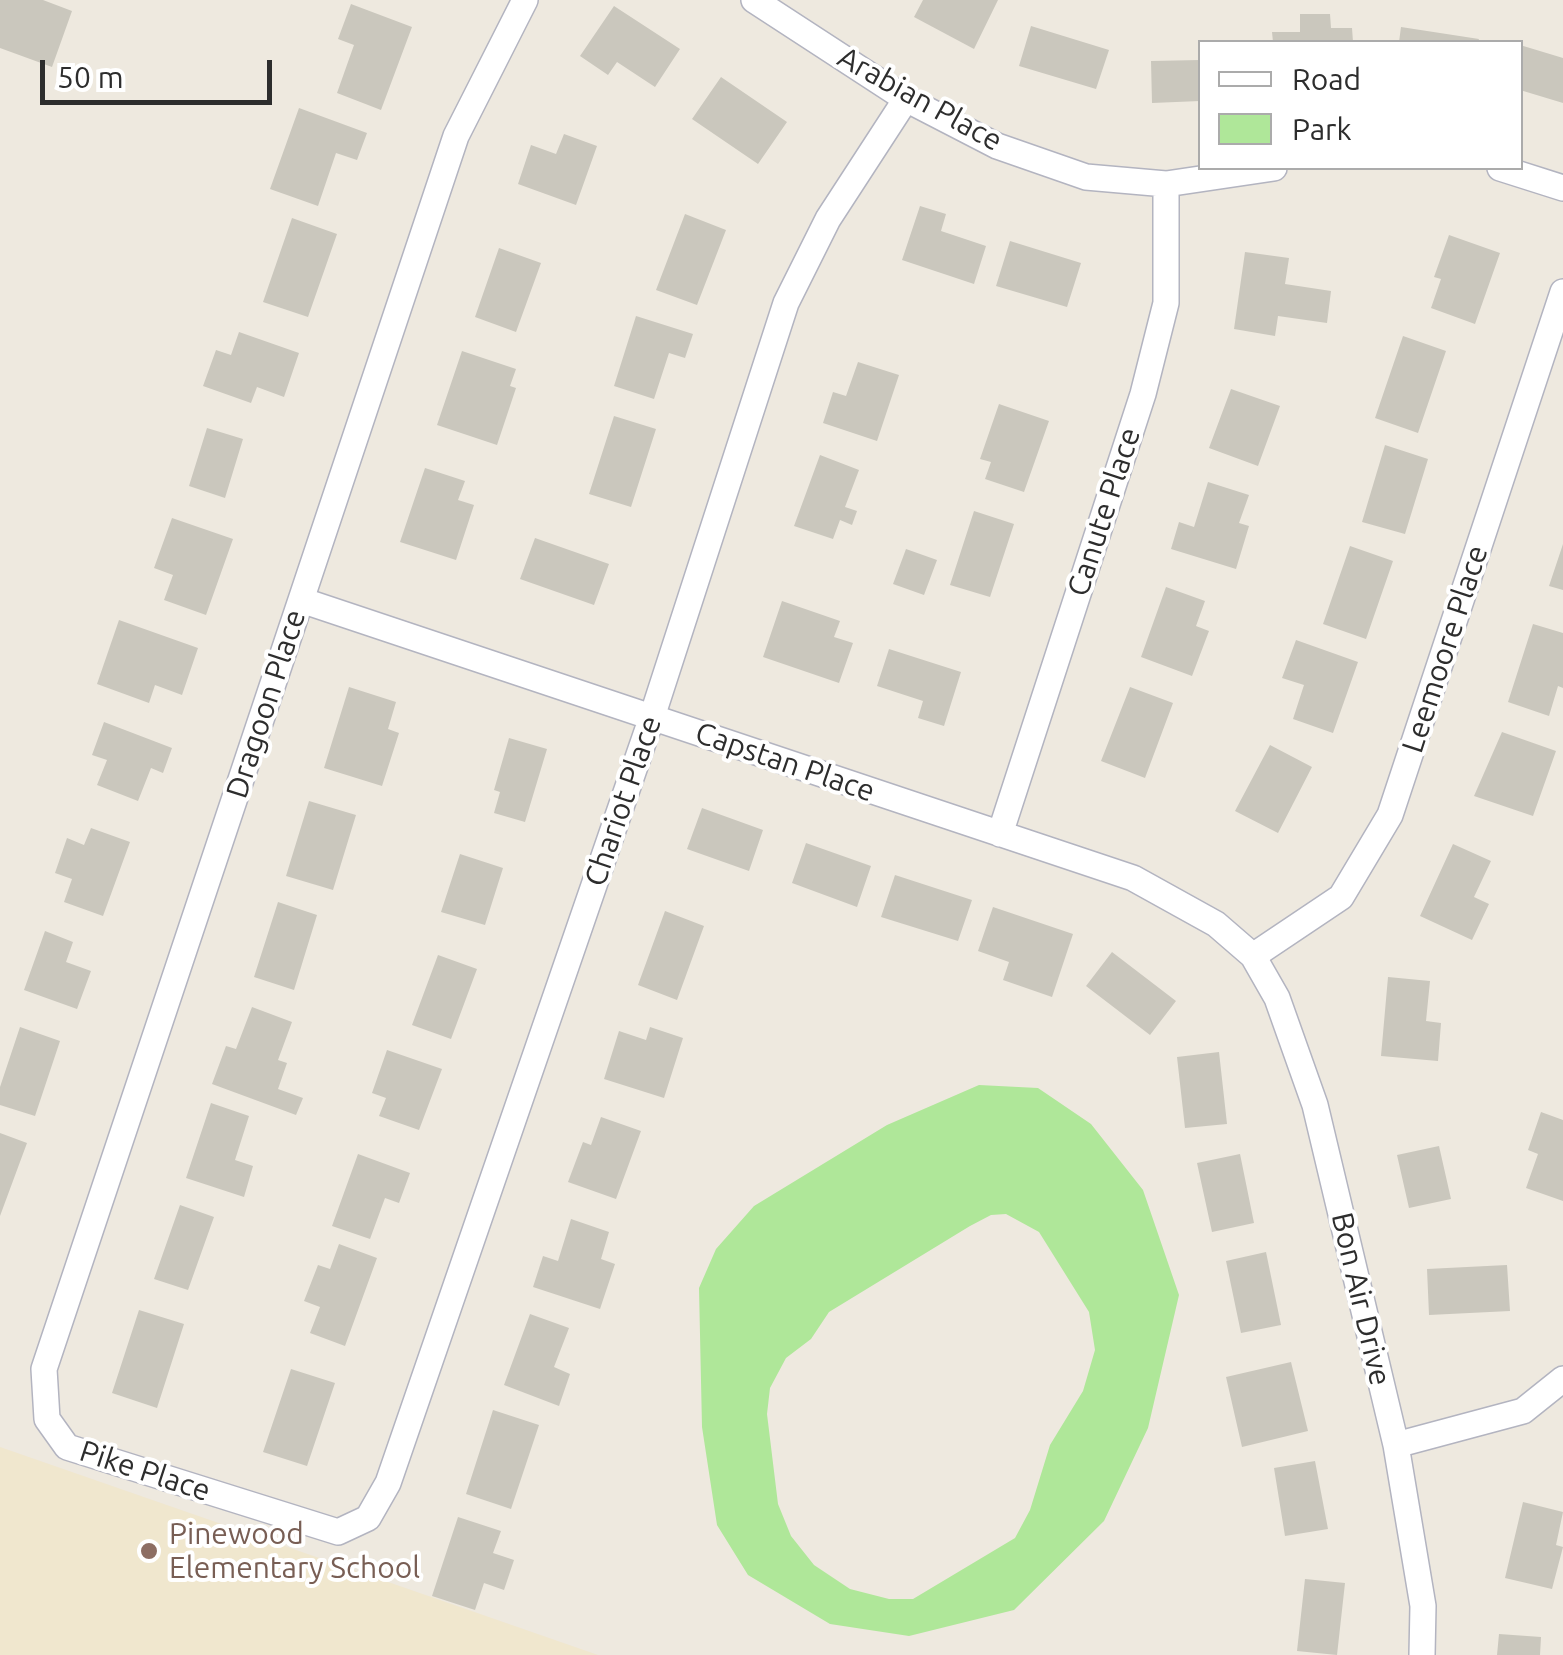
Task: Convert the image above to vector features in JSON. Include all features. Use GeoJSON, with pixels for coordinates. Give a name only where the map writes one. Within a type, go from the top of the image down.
{"type":"FeatureCollection","features":[{"type":"Feature","properties":{"kind":"street","name":"Dragoon Place"},"geometry":{"type":"LineString","coordinates":[[47,1420],[44,1369],[456,136],[525,0]]}},
{"type":"Feature","properties":{"kind":"street","name":"Arabian Place"},"geometry":{"type":"LineString","coordinates":[[754,0],[906,98],[997,146],[1086,176],[1166,184],[1260,170]]}},
{"type":"Feature","properties":{"kind":"street","name":"Chariot Place"},"geometry":{"type":"LineString","coordinates":[[368,1518],[388,1484],[652,717],[786,303],[828,219],[906,98]]}},
{"type":"Feature","properties":{"kind":"street"},"geometry":{"type":"LineString","coordinates":[[1506,170],[1563,188]]}},
{"type":"Feature","properties":{"kind":"street","name":"Canute Place"},"geometry":{"type":"LineString","coordinates":[[1000,834],[1143,394],[1166,303],[1166,184]]}},
{"type":"Feature","properties":{"kind":"street","name":"Leemoore Place"},"geometry":{"type":"LineString","coordinates":[[1253,956],[1341,897],[1390,815],[1563,292]]}},
{"type":"Feature","properties":{"kind":"street","name":"Capstan Place"},"geometry":{"type":"LineString","coordinates":[[301,600],[1133,878],[1216,924],[1253,956]]}},
{"type":"Feature","properties":{"kind":"street","name":"Bon Air Drive"},"geometry":{"type":"LineString","coordinates":[[1253,956],[1277,998],[1315,1105],[1396,1445],[1422,1606],[1422,1655]]}},
{"type":"Feature","properties":{"kind":"street"},"geometry":{"type":"LineString","coordinates":[[1396,1445],[1523,1411],[1563,1379]]}},
{"type":"Feature","properties":{"kind":"street","name":"Pike Place"},"geometry":{"type":"LineString","coordinates":[[47,1420],[67,1447],[338,1532],[368,1518]]}},
{"type":"Feature","properties":{"kind":"shaded area","name":"Pinewood Elementary School"},"geometry":{"type":"Polygon","coordinates":[[[0,1447],[598,1655],[0,1655],[0,1447]]]}},
{"type":"Feature","properties":{"kind":"green space"},"geometry":{"type":"Polygon","coordinates":[[[979,1085],[1038,1088],[1091,1124],[1143,1190],[1179,1295],[1148,1428],[1104,1521],[1014,1610],[909,1636],[830,1624],[748,1575],[717,1525],[702,1427],[699,1288],[716,1249],[754,1206],[887,1125],[979,1085]],[[1006,1214],[991,1215],[970,1226],[829,1312],[811,1339],[786,1358],[770,1388],[767,1414],[778,1504],[791,1536],[814,1565],[850,1589],[889,1599],[913,1599],[1015,1538],[1030,1510],[1050,1445],[1083,1391],[1095,1350],[1089,1312],[1039,1232],[1006,1214]]]}},
{"type":"Feature","properties":{"kind":"building"},"geometry":{"type":"Polygon","coordinates":[[[0,0],[43,0],[72,11],[52,67],[0,48],[0,0]]]}},
{"type":"Feature","properties":{"kind":"building"},"geometry":{"type":"Polygon","coordinates":[[[923,0],[998,0],[974,49],[914,17],[923,0]]]}},
{"type":"Feature","properties":{"kind":"building"},"geometry":{"type":"Polygon","coordinates":[[[351,4],[412,27],[381,110],[337,93],[354,45],[338,39],[351,4]]]}},
{"type":"Feature","properties":{"kind":"building"},"geometry":{"type":"Polygon","coordinates":[[[614,6],[680,49],[655,87],[617,62],[608,75],[580,56],[614,6]]]}},
{"type":"Feature","properties":{"kind":"building"},"geometry":{"type":"Polygon","coordinates":[[[1300,14],[1330,14],[1331,28],[1352,28],[1353,40],[1273,40],[1272,32],[1300,32],[1300,14]]]}},
{"type":"Feature","properties":{"kind":"building"},"geometry":{"type":"Polygon","coordinates":[[[1031,26],[1109,50],[1096,89],[1019,66],[1031,26]]]}},
{"type":"Feature","properties":{"kind":"building"},"geometry":{"type":"Polygon","coordinates":[[[1401,27],[1479,39],[1479,40],[1399,40],[1401,27]]]}},
{"type":"Feature","properties":{"kind":"building"},"geometry":{"type":"Polygon","coordinates":[[[1523,46],[1563,58],[1563,103],[1523,91],[1523,46]]]}},
{"type":"Feature","properties":{"kind":"building"},"geometry":{"type":"Polygon","coordinates":[[[1198,60],[1198,101],[1152,103],[1151,61],[1198,60]]]}},
{"type":"Feature","properties":{"kind":"building"},"geometry":{"type":"Polygon","coordinates":[[[721,77],[787,122],[758,164],[692,119],[721,77]]]}},
{"type":"Feature","properties":{"kind":"building"},"geometry":{"type":"Polygon","coordinates":[[[299,108],[367,133],[357,160],[336,153],[318,206],[270,189],[299,108]]]}},
{"type":"Feature","properties":{"kind":"building"},"geometry":{"type":"Polygon","coordinates":[[[564,134],[597,146],[576,205],[518,184],[531,145],[556,154],[564,134]]]}},
{"type":"Feature","properties":{"kind":"building"},"geometry":{"type":"Polygon","coordinates":[[[920,206],[946,214],[941,231],[986,246],[974,284],[902,260],[920,206]]]}},
{"type":"Feature","properties":{"kind":"building"},"geometry":{"type":"Polygon","coordinates":[[[685,214],[726,230],[697,305],[656,290],[685,214]]]}},
{"type":"Feature","properties":{"kind":"building"},"geometry":{"type":"Polygon","coordinates":[[[292,218],[337,234],[308,317],[263,302],[292,218]]]}},
{"type":"Feature","properties":{"kind":"building"},"geometry":{"type":"Polygon","coordinates":[[[1449,235],[1500,253],[1475,324],[1431,308],[1441,279],[1434,277],[1449,235]]]}},
{"type":"Feature","properties":{"kind":"building"},"geometry":{"type":"Polygon","coordinates":[[[1010,241],[1081,263],[1067,307],[996,286],[1010,241]]]}},
{"type":"Feature","properties":{"kind":"building"},"geometry":{"type":"Polygon","coordinates":[[[499,248],[541,263],[516,332],[475,317],[499,248]]]}},
{"type":"Feature","properties":{"kind":"building"},"geometry":{"type":"Polygon","coordinates":[[[1245,252],[1289,258],[1285,284],[1331,291],[1327,323],[1278,316],[1275,336],[1234,329],[1245,252]]]}},
{"type":"Feature","properties":{"kind":"building"},"geometry":{"type":"Polygon","coordinates":[[[636,316],[693,334],[685,358],[669,353],[654,399],[614,386],[636,316]]]}},
{"type":"Feature","properties":{"kind":"building"},"geometry":{"type":"Polygon","coordinates":[[[239,332],[299,353],[284,397],[257,387],[251,403],[203,386],[216,350],[231,355],[239,332]]]}},
{"type":"Feature","properties":{"kind":"building"},"geometry":{"type":"Polygon","coordinates":[[[1403,336],[1446,351],[1418,433],[1375,418],[1403,336]]]}},
{"type":"Feature","properties":{"kind":"building"},"geometry":{"type":"Polygon","coordinates":[[[462,351],[516,369],[510,386],[516,388],[497,445],[437,425],[462,351]]]}},
{"type":"Feature","properties":{"kind":"building"},"geometry":{"type":"Polygon","coordinates":[[[858,362],[899,375],[877,441],[823,423],[833,392],[846,396],[858,362]]]}},
{"type":"Feature","properties":{"kind":"building"},"geometry":{"type":"Polygon","coordinates":[[[1231,389],[1280,406],[1258,466],[1209,448],[1231,389]]]}},
{"type":"Feature","properties":{"kind":"building"},"geometry":{"type":"Polygon","coordinates":[[[999,404],[1049,421],[1024,492],[985,479],[991,462],[980,459],[999,404]]]}},
{"type":"Feature","properties":{"kind":"building"},"geometry":{"type":"Polygon","coordinates":[[[614,416],[656,429],[631,507],[589,494],[614,416]]]}},
{"type":"Feature","properties":{"kind":"building"},"geometry":{"type":"Polygon","coordinates":[[[207,428],[243,439],[225,498],[189,486],[207,428]]]}},
{"type":"Feature","properties":{"kind":"building"},"geometry":{"type":"Polygon","coordinates":[[[1385,445],[1428,459],[1405,534],[1362,522],[1385,445]]]}},
{"type":"Feature","properties":{"kind":"building"},"geometry":{"type":"Polygon","coordinates":[[[820,455],[859,470],[845,507],[857,511],[852,525],[840,520],[833,539],[794,526],[820,455]]]}},
{"type":"Feature","properties":{"kind":"building"},"geometry":{"type":"Polygon","coordinates":[[[425,468],[465,481],[458,500],[474,505],[456,560],[400,542],[425,468]]]}},
{"type":"Feature","properties":{"kind":"building"},"geometry":{"type":"Polygon","coordinates":[[[1208,482],[1249,495],[1239,523],[1249,526],[1236,569],[1171,549],[1179,522],[1194,527],[1208,482]]]}},
{"type":"Feature","properties":{"kind":"building"},"geometry":{"type":"Polygon","coordinates":[[[974,511],[1014,524],[990,597],[950,585],[974,511]]]}},
{"type":"Feature","properties":{"kind":"building"},"geometry":{"type":"Polygon","coordinates":[[[172,518],[233,539],[206,615],[164,600],[173,575],[154,568],[172,518]]]}},
{"type":"Feature","properties":{"kind":"building"},"geometry":{"type":"Polygon","coordinates":[[[535,538],[609,564],[594,605],[520,579],[535,538]]]}},
{"type":"Feature","properties":{"kind":"building"},"geometry":{"type":"Polygon","coordinates":[[[1563,544],[1563,590],[1549,586],[1563,544]]]}},
{"type":"Feature","properties":{"kind":"building"},"geometry":{"type":"Polygon","coordinates":[[[1350,546],[1393,561],[1366,639],[1323,624],[1350,546]]]}},
{"type":"Feature","properties":{"kind":"building"},"geometry":{"type":"Polygon","coordinates":[[[906,549],[937,560],[924,595],[893,584],[906,549]]]}},
{"type":"Feature","properties":{"kind":"building"},"geometry":{"type":"Polygon","coordinates":[[[1166,587],[1205,601],[1196,626],[1209,631],[1192,676],[1141,657],[1166,587]]]}},
{"type":"Feature","properties":{"kind":"building"},"geometry":{"type":"Polygon","coordinates":[[[782,601],[840,621],[834,637],[853,643],[839,683],[763,657],[782,601]]]}},
{"type":"Feature","properties":{"kind":"building"},"geometry":{"type":"Polygon","coordinates":[[[119,620],[198,648],[182,695],[155,685],[149,703],[97,684],[119,620]]]}},
{"type":"Feature","properties":{"kind":"building"},"geometry":{"type":"Polygon","coordinates":[[[1533,624],[1563,633],[1563,688],[1558,686],[1549,716],[1508,702],[1533,624]]]}},
{"type":"Feature","properties":{"kind":"building"},"geometry":{"type":"Polygon","coordinates":[[[1296,640],[1358,662],[1333,733],[1293,719],[1304,685],[1282,678],[1296,640]]]}},
{"type":"Feature","properties":{"kind":"building"},"geometry":{"type":"Polygon","coordinates":[[[889,649],[961,672],[944,726],[918,718],[923,701],[877,686],[889,649]]]}},
{"type":"Feature","properties":{"kind":"building"},"geometry":{"type":"Polygon","coordinates":[[[349,687],[396,702],[388,729],[399,733],[382,786],[324,768],[349,687]]]}},
{"type":"Feature","properties":{"kind":"building"},"geometry":{"type":"Polygon","coordinates":[[[1130,687],[1173,703],[1145,778],[1101,761],[1130,687]]]}},
{"type":"Feature","properties":{"kind":"building"},"geometry":{"type":"Polygon","coordinates":[[[104,722],[172,748],[163,773],[151,768],[138,801],[97,785],[107,760],[92,755],[104,722]]]}},
{"type":"Feature","properties":{"kind":"building"},"geometry":{"type":"Polygon","coordinates":[[[1502,732],[1556,751],[1533,816],[1474,796],[1502,732]]]}},
{"type":"Feature","properties":{"kind":"building"},"geometry":{"type":"Polygon","coordinates":[[[509,738],[547,749],[525,822],[494,813],[500,792],[494,790],[509,738]]]}},
{"type":"Feature","properties":{"kind":"building"},"geometry":{"type":"Polygon","coordinates":[[[1270,745],[1312,767],[1278,833],[1235,811],[1270,745]]]}},
{"type":"Feature","properties":{"kind":"building"},"geometry":{"type":"Polygon","coordinates":[[[309,801],[356,815],[333,890],[286,876],[309,801]]]}},
{"type":"Feature","properties":{"kind":"building"},"geometry":{"type":"Polygon","coordinates":[[[702,808],[763,830],[749,871],[687,849],[702,808]]]}},
{"type":"Feature","properties":{"kind":"building"},"geometry":{"type":"Polygon","coordinates":[[[91,828],[130,842],[103,916],[64,902],[72,879],[55,873],[67,838],[84,845],[91,828]]]}},
{"type":"Feature","properties":{"kind":"building"},"geometry":{"type":"Polygon","coordinates":[[[806,843],[871,866],[857,907],[792,883],[806,843]]]}},
{"type":"Feature","properties":{"kind":"building"},"geometry":{"type":"Polygon","coordinates":[[[1453,844],[1491,861],[1474,897],[1489,904],[1472,940],[1420,916],[1453,844]]]}},
{"type":"Feature","properties":{"kind":"building"},"geometry":{"type":"Polygon","coordinates":[[[460,854],[503,868],[485,925],[441,912],[460,854]]]}},
{"type":"Feature","properties":{"kind":"building"},"geometry":{"type":"Polygon","coordinates":[[[895,875],[972,900],[958,941],[881,917],[895,875]]]}},
{"type":"Feature","properties":{"kind":"building"},"geometry":{"type":"Polygon","coordinates":[[[278,902],[317,915],[294,990],[254,977],[278,902]]]}},
{"type":"Feature","properties":{"kind":"building"},"geometry":{"type":"Polygon","coordinates":[[[993,907],[1073,934],[1052,997],[1003,980],[1009,962],[978,951],[993,907]]]}},
{"type":"Feature","properties":{"kind":"building"},"geometry":{"type":"Polygon","coordinates":[[[665,911],[704,926],[677,1000],[638,985],[665,911]]]}},
{"type":"Feature","properties":{"kind":"building"},"geometry":{"type":"Polygon","coordinates":[[[45,931],[73,942],[66,962],[91,971],[77,1009],[24,990],[45,931]]]}},
{"type":"Feature","properties":{"kind":"building"},"geometry":{"type":"Polygon","coordinates":[[[1112,952],[1176,1001],[1150,1035],[1086,986],[1112,952]]]}},
{"type":"Feature","properties":{"kind":"building"},"geometry":{"type":"Polygon","coordinates":[[[438,955],[477,969],[451,1039],[412,1025],[438,955]]]}},
{"type":"Feature","properties":{"kind":"building"},"geometry":{"type":"Polygon","coordinates":[[[1388,977],[1430,981],[1426,1021],[1441,1023],[1438,1061],[1381,1056],[1388,977]]]}},
{"type":"Feature","properties":{"kind":"building"},"geometry":{"type":"Polygon","coordinates":[[[252,1007],[292,1022],[278,1060],[287,1063],[278,1089],[303,1098],[296,1115],[212,1084],[226,1046],[236,1049],[252,1007]]]}},
{"type":"Feature","properties":{"kind":"building"},"geometry":{"type":"Polygon","coordinates":[[[20,1027],[60,1041],[35,1116],[0,1105],[0,1087],[20,1027]]]}},
{"type":"Feature","properties":{"kind":"building"},"geometry":{"type":"Polygon","coordinates":[[[650,1027],[683,1038],[664,1098],[604,1079],[619,1031],[646,1040],[650,1027]]]}},
{"type":"Feature","properties":{"kind":"building"},"geometry":{"type":"Polygon","coordinates":[[[387,1050],[442,1069],[419,1130],[379,1116],[386,1098],[372,1093],[387,1050]]]}},
{"type":"Feature","properties":{"kind":"building"},"geometry":{"type":"Polygon","coordinates":[[[1219,1052],[1227,1124],[1185,1128],[1177,1057],[1219,1052]]]}},
{"type":"Feature","properties":{"kind":"building"},"geometry":{"type":"Polygon","coordinates":[[[211,1103],[249,1116],[235,1160],[253,1166],[244,1197],[186,1178],[211,1103]]]}},
{"type":"Feature","properties":{"kind":"building"},"geometry":{"type":"Polygon","coordinates":[[[1541,1112],[1563,1120],[1563,1201],[1526,1188],[1538,1154],[1528,1150],[1541,1112]]]}},
{"type":"Feature","properties":{"kind":"building"},"geometry":{"type":"Polygon","coordinates":[[[601,1117],[641,1131],[616,1199],[568,1182],[583,1142],[591,1145],[601,1117]]]}},
{"type":"Feature","properties":{"kind":"building"},"geometry":{"type":"Polygon","coordinates":[[[0,1133],[27,1143],[0,1216],[0,1133]]]}},
{"type":"Feature","properties":{"kind":"building"},"geometry":{"type":"Polygon","coordinates":[[[1439,1146],[1451,1199],[1409,1208],[1397,1155],[1439,1146]]]}},
{"type":"Feature","properties":{"kind":"building"},"geometry":{"type":"Polygon","coordinates":[[[358,1154],[410,1173],[399,1203],[385,1198],[370,1239],[332,1226],[358,1154]]]}},
{"type":"Feature","properties":{"kind":"building"},"geometry":{"type":"Polygon","coordinates":[[[1240,1154],[1254,1223],[1212,1232],[1197,1163],[1240,1154]]]}},
{"type":"Feature","properties":{"kind":"building"},"geometry":{"type":"Polygon","coordinates":[[[180,1205],[214,1217],[188,1290],[154,1279],[180,1205]]]}},
{"type":"Feature","properties":{"kind":"building"},"geometry":{"type":"Polygon","coordinates":[[[571,1219],[609,1232],[601,1259],[615,1264],[600,1309],[533,1287],[543,1256],[558,1261],[571,1219]]]}},
{"type":"Feature","properties":{"kind":"building"},"geometry":{"type":"Polygon","coordinates":[[[339,1244],[377,1258],[345,1346],[310,1333],[320,1307],[304,1301],[318,1265],[330,1269],[339,1244]]]}},
{"type":"Feature","properties":{"kind":"building"},"geometry":{"type":"Polygon","coordinates":[[[1266,1252],[1281,1325],[1241,1333],[1226,1261],[1266,1252]]]}},
{"type":"Feature","properties":{"kind":"building"},"geometry":{"type":"Polygon","coordinates":[[[1507,1265],[1510,1311],[1429,1315],[1427,1269],[1507,1265]]]}},
{"type":"Feature","properties":{"kind":"building"},"geometry":{"type":"Polygon","coordinates":[[[139,1310],[184,1324],[157,1408],[112,1393],[139,1310]]]}},
{"type":"Feature","properties":{"kind":"building"},"geometry":{"type":"Polygon","coordinates":[[[530,1314],[569,1328],[554,1367],[570,1374],[559,1406],[504,1385],[530,1314]]]}},
{"type":"Feature","properties":{"kind":"building"},"geometry":{"type":"Polygon","coordinates":[[[1291,1362],[1308,1431],[1242,1447],[1226,1377],[1291,1362]]]}},
{"type":"Feature","properties":{"kind":"building"},"geometry":{"type":"Polygon","coordinates":[[[291,1369],[335,1383],[307,1466],[263,1452],[291,1369]]]}},
{"type":"Feature","properties":{"kind":"building"},"geometry":{"type":"Polygon","coordinates":[[[493,1410],[539,1425],[511,1509],[466,1494],[493,1410]]]}},
{"type":"Feature","properties":{"kind":"building"},"geometry":{"type":"Polygon","coordinates":[[[1315,1461],[1328,1529],[1285,1536],[1274,1468],[1315,1461]]]}},
{"type":"Feature","properties":{"kind":"building"},"geometry":{"type":"Polygon","coordinates":[[[1523,1502],[1563,1512],[1556,1545],[1563,1547],[1552,1589],[1505,1578],[1523,1502]]]}},
{"type":"Feature","properties":{"kind":"building"},"geometry":{"type":"Polygon","coordinates":[[[458,1517],[501,1531],[493,1553],[514,1560],[504,1590],[484,1583],[475,1610],[432,1596],[458,1517]]]}},
{"type":"Feature","properties":{"kind":"building"},"geometry":{"type":"Polygon","coordinates":[[[1305,1579],[1345,1583],[1337,1655],[1297,1651],[1305,1579]]]}},
{"type":"Feature","properties":{"kind":"building"},"geometry":{"type":"Polygon","coordinates":[[[1499,1634],[1541,1637],[1540,1655],[1497,1655],[1499,1634]]]}},
{"type":"Feature","properties":{"kind":"place","name":"Pinewood Elementary School"},"geometry":{"type":"Point","coordinates":[149,1551]}}]}
